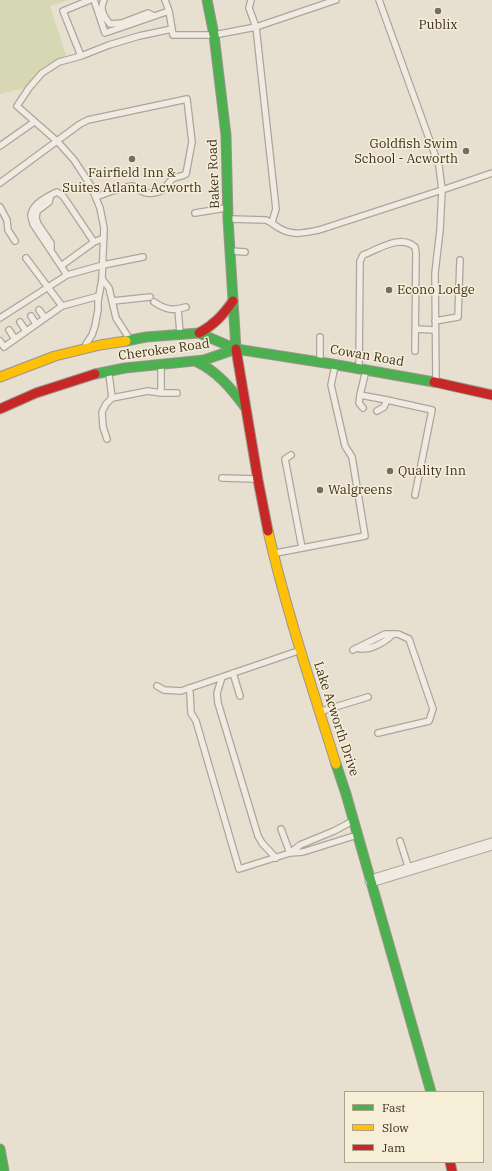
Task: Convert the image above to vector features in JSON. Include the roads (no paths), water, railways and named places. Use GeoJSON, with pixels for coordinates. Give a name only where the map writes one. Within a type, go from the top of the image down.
{"type":"FeatureCollection","features":[{"type":"Feature","properties":{"kind":"main road","name":"Baker Road"},"geometry":{"type":"LineString","coordinates":[[207,0],[214,35],[226,135],[228,219],[236,349]]}},
{"type":"Feature","properties":{"kind":"main road"},"geometry":{"type":"LineString","coordinates":[[199,334],[218,322],[233,301]]}},
{"type":"Feature","properties":{"kind":"main road","name":"Cherokee Road"},"geometry":{"type":"LineString","coordinates":[[0,378],[55,356],[130,339],[180,334],[199,334],[236,349]]}},
{"type":"Feature","properties":{"kind":"main road","name":"Cherokee Road"},"geometry":{"type":"LineString","coordinates":[[0,409],[26,396],[48,388],[108,371],[204,360],[236,349]]}},
{"type":"Feature","properties":{"kind":"main road","name":"Cowan Road"},"geometry":{"type":"LineString","coordinates":[[236,349],[320,361],[436,382],[492,395]]}},
{"type":"Feature","properties":{"kind":"main road","name":"Lake Acworth Drive"},"geometry":{"type":"LineString","coordinates":[[236,349],[258,480],[273,554],[346,794],[356,835],[371,881],[431,1091]]}},
{"type":"Feature","properties":{"kind":"main road"},"geometry":{"type":"LineString","coordinates":[[195,361],[202,363],[223,380],[246,408]]}},
{"type":"Feature","properties":{"kind":"main road"},"geometry":{"type":"LineString","coordinates":[[0,1149],[4,1171]]}},
{"type":"Feature","properties":{"kind":"street"},"geometry":{"type":"LineString","coordinates":[[371,881],[492,844]]}},
{"type":"Feature","properties":{"kind":"lane"},"geometry":{"type":"LineString","coordinates":[[81,56],[64,11],[90,0]]}},
{"type":"Feature","properties":{"kind":"lane"},"geometry":{"type":"LineString","coordinates":[[94,0],[105,33],[169,11]]}},
{"type":"Feature","properties":{"kind":"lane"},"geometry":{"type":"LineString","coordinates":[[104,0],[102,4],[103,15],[110,24],[122,23],[148,13],[154,16]]}},
{"type":"Feature","properties":{"kind":"lane"},"geometry":{"type":"LineString","coordinates":[[165,0],[169,11],[173,35],[214,35],[256,27],[336,0]]}},
{"type":"Feature","properties":{"kind":"lane"},"geometry":{"type":"LineString","coordinates":[[251,0],[249,8],[256,27],[276,209],[272,222]]}},
{"type":"Feature","properties":{"kind":"lane"},"geometry":{"type":"LineString","coordinates":[[378,0],[439,166],[442,190],[440,230],[435,273],[436,382]]}},
{"type":"Feature","properties":{"kind":"lane"},"geometry":{"type":"LineString","coordinates":[[82,349],[92,335],[95,326],[102,279],[104,228],[100,208],[96,197],[74,160],[58,142],[17,106],[29,88],[42,73],[59,62],[139,36],[172,29]]}},
{"type":"Feature","properties":{"kind":"lane"},"geometry":{"type":"LineString","coordinates":[[0,183],[58,142],[80,124],[88,120],[187,99],[192,142],[186,174],[173,178],[164,189],[160,191],[148,193],[143,192],[135,186],[132,186],[96,197]]}},
{"type":"Feature","properties":{"kind":"lane"},"geometry":{"type":"LineString","coordinates":[[0,146],[34,122]]}},
{"type":"Feature","properties":{"kind":"lane"},"geometry":{"type":"LineString","coordinates":[[228,219],[266,220],[291,233],[304,233],[319,230],[492,173]]}},
{"type":"Feature","properties":{"kind":"lane"},"geometry":{"type":"LineString","coordinates":[[67,276],[33,224],[31,214],[34,207],[50,195],[57,192],[63,196],[94,242]]}},
{"type":"Feature","properties":{"kind":"lane"},"geometry":{"type":"LineString","coordinates":[[0,207],[7,220],[8,230],[15,241]]}},
{"type":"Feature","properties":{"kind":"lane"},"geometry":{"type":"LineString","coordinates":[[195,213],[228,208]]}},
{"type":"Feature","properties":{"kind":"lane"},"geometry":{"type":"LineString","coordinates":[[61,266],[94,242],[104,238]]}},
{"type":"Feature","properties":{"kind":"lane"},"geometry":{"type":"LineString","coordinates":[[363,408],[359,403],[362,369],[360,261],[363,255],[400,241],[411,243],[415,247],[416,253],[415,351]]}},
{"type":"Feature","properties":{"kind":"lane"},"geometry":{"type":"LineString","coordinates":[[230,251],[245,252]]}},
{"type":"Feature","properties":{"kind":"lane"},"geometry":{"type":"LineString","coordinates":[[2,318],[67,276],[103,265],[143,257]]}},
{"type":"Feature","properties":{"kind":"lane"},"geometry":{"type":"LineString","coordinates":[[26,258],[62,306]]}},
{"type":"Feature","properties":{"kind":"lane"},"geometry":{"type":"LineString","coordinates":[[435,321],[458,317],[460,260]]}},
{"type":"Feature","properties":{"kind":"lane"},"geometry":{"type":"LineString","coordinates":[[102,279],[109,288],[116,318],[130,339]]}},
{"type":"Feature","properties":{"kind":"lane"},"geometry":{"type":"LineString","coordinates":[[0,341],[4,347],[62,306],[99,296]]}},
{"type":"Feature","properties":{"kind":"lane"},"geometry":{"type":"LineString","coordinates":[[113,301],[150,297]]}},
{"type":"Feature","properties":{"kind":"lane"},"geometry":{"type":"LineString","coordinates":[[154,302],[169,310],[186,307]]}},
{"type":"Feature","properties":{"kind":"lane"},"geometry":{"type":"LineString","coordinates":[[178,309],[180,334]]}},
{"type":"Feature","properties":{"kind":"lane"},"geometry":{"type":"LineString","coordinates":[[39,310],[45,318]]}},
{"type":"Feature","properties":{"kind":"lane"},"geometry":{"type":"LineString","coordinates":[[30,316],[36,324]]}},
{"type":"Feature","properties":{"kind":"lane"},"geometry":{"type":"LineString","coordinates":[[20,322],[26,331]]}},
{"type":"Feature","properties":{"kind":"lane"},"geometry":{"type":"LineString","coordinates":[[415,329],[435,330]]}},
{"type":"Feature","properties":{"kind":"lane"},"geometry":{"type":"LineString","coordinates":[[9,330],[15,339]]}},
{"type":"Feature","properties":{"kind":"lane"},"geometry":{"type":"LineString","coordinates":[[320,337],[320,361]]}},
{"type":"Feature","properties":{"kind":"lane"},"geometry":{"type":"LineString","coordinates":[[161,364],[161,393]]}},
{"type":"Feature","properties":{"kind":"lane"},"geometry":{"type":"LineString","coordinates":[[273,554],[365,536],[352,457],[345,446],[332,385],[335,364]]}},
{"type":"Feature","properties":{"kind":"lane"},"geometry":{"type":"LineString","coordinates":[[108,371],[112,398]]}},
{"type":"Feature","properties":{"kind":"lane"},"geometry":{"type":"LineString","coordinates":[[107,439],[103,427],[102,412],[106,404],[112,398],[148,391],[177,393]]}},
{"type":"Feature","properties":{"kind":"lane"},"geometry":{"type":"LineString","coordinates":[[360,395],[432,410],[415,495]]}},
{"type":"Feature","properties":{"kind":"lane"},"geometry":{"type":"LineString","coordinates":[[377,411],[384,407],[387,400]]}},
{"type":"Feature","properties":{"kind":"lane"},"geometry":{"type":"LineString","coordinates":[[292,455],[285,459],[302,548]]}},
{"type":"Feature","properties":{"kind":"lane"},"geometry":{"type":"LineString","coordinates":[[222,478],[258,480]]}},
{"type":"Feature","properties":{"kind":"lane"},"geometry":{"type":"LineString","coordinates":[[355,649],[385,634],[398,634],[409,639],[433,709],[429,721],[378,733]]}},
{"type":"Feature","properties":{"kind":"lane"},"geometry":{"type":"LineString","coordinates":[[157,686],[164,690],[181,691],[301,650]]}},
{"type":"Feature","properties":{"kind":"lane"},"geometry":{"type":"LineString","coordinates":[[233,673],[240,696]]}},
{"type":"Feature","properties":{"kind":"lane"},"geometry":{"type":"LineString","coordinates":[[222,677],[217,693],[218,703],[258,836],[262,843],[276,858]]}},
{"type":"Feature","properties":{"kind":"lane"},"geometry":{"type":"LineString","coordinates":[[189,688],[191,713],[196,721],[239,869],[290,853],[303,852],[356,835]]}},
{"type":"Feature","properties":{"kind":"lane"},"geometry":{"type":"LineString","coordinates":[[320,712],[368,697]]}},
{"type":"Feature","properties":{"kind":"lane"},"geometry":{"type":"LineString","coordinates":[[290,853],[300,845],[353,822]]}},
{"type":"Feature","properties":{"kind":"lane"},"geometry":{"type":"LineString","coordinates":[[281,829],[290,853]]}},
{"type":"Feature","properties":{"kind":"lane"},"geometry":{"type":"LineString","coordinates":[[400,841],[408,869]]}},
{"type":"Feature","properties":{"kind":"place","name":"Publix"},"geometry":{"type":"Point","coordinates":[438,11]}},
{"type":"Feature","properties":{"kind":"place","name":"Goldfish Swim School - Acworth"},"geometry":{"type":"Point","coordinates":[466,151]}},
{"type":"Feature","properties":{"kind":"place","name":"Fairfield Inn & Suites Atlanta Acworth"},"geometry":{"type":"Point","coordinates":[132,159]}},
{"type":"Feature","properties":{"kind":"place","name":"Econo Lodge"},"geometry":{"type":"Point","coordinates":[389,290]}},
{"type":"Feature","properties":{"kind":"place","name":"Quality Inn"},"geometry":{"type":"Point","coordinates":[390,471]}},
{"type":"Feature","properties":{"kind":"place","name":"Walgreens"},"geometry":{"type":"Point","coordinates":[320,490]}}]}
